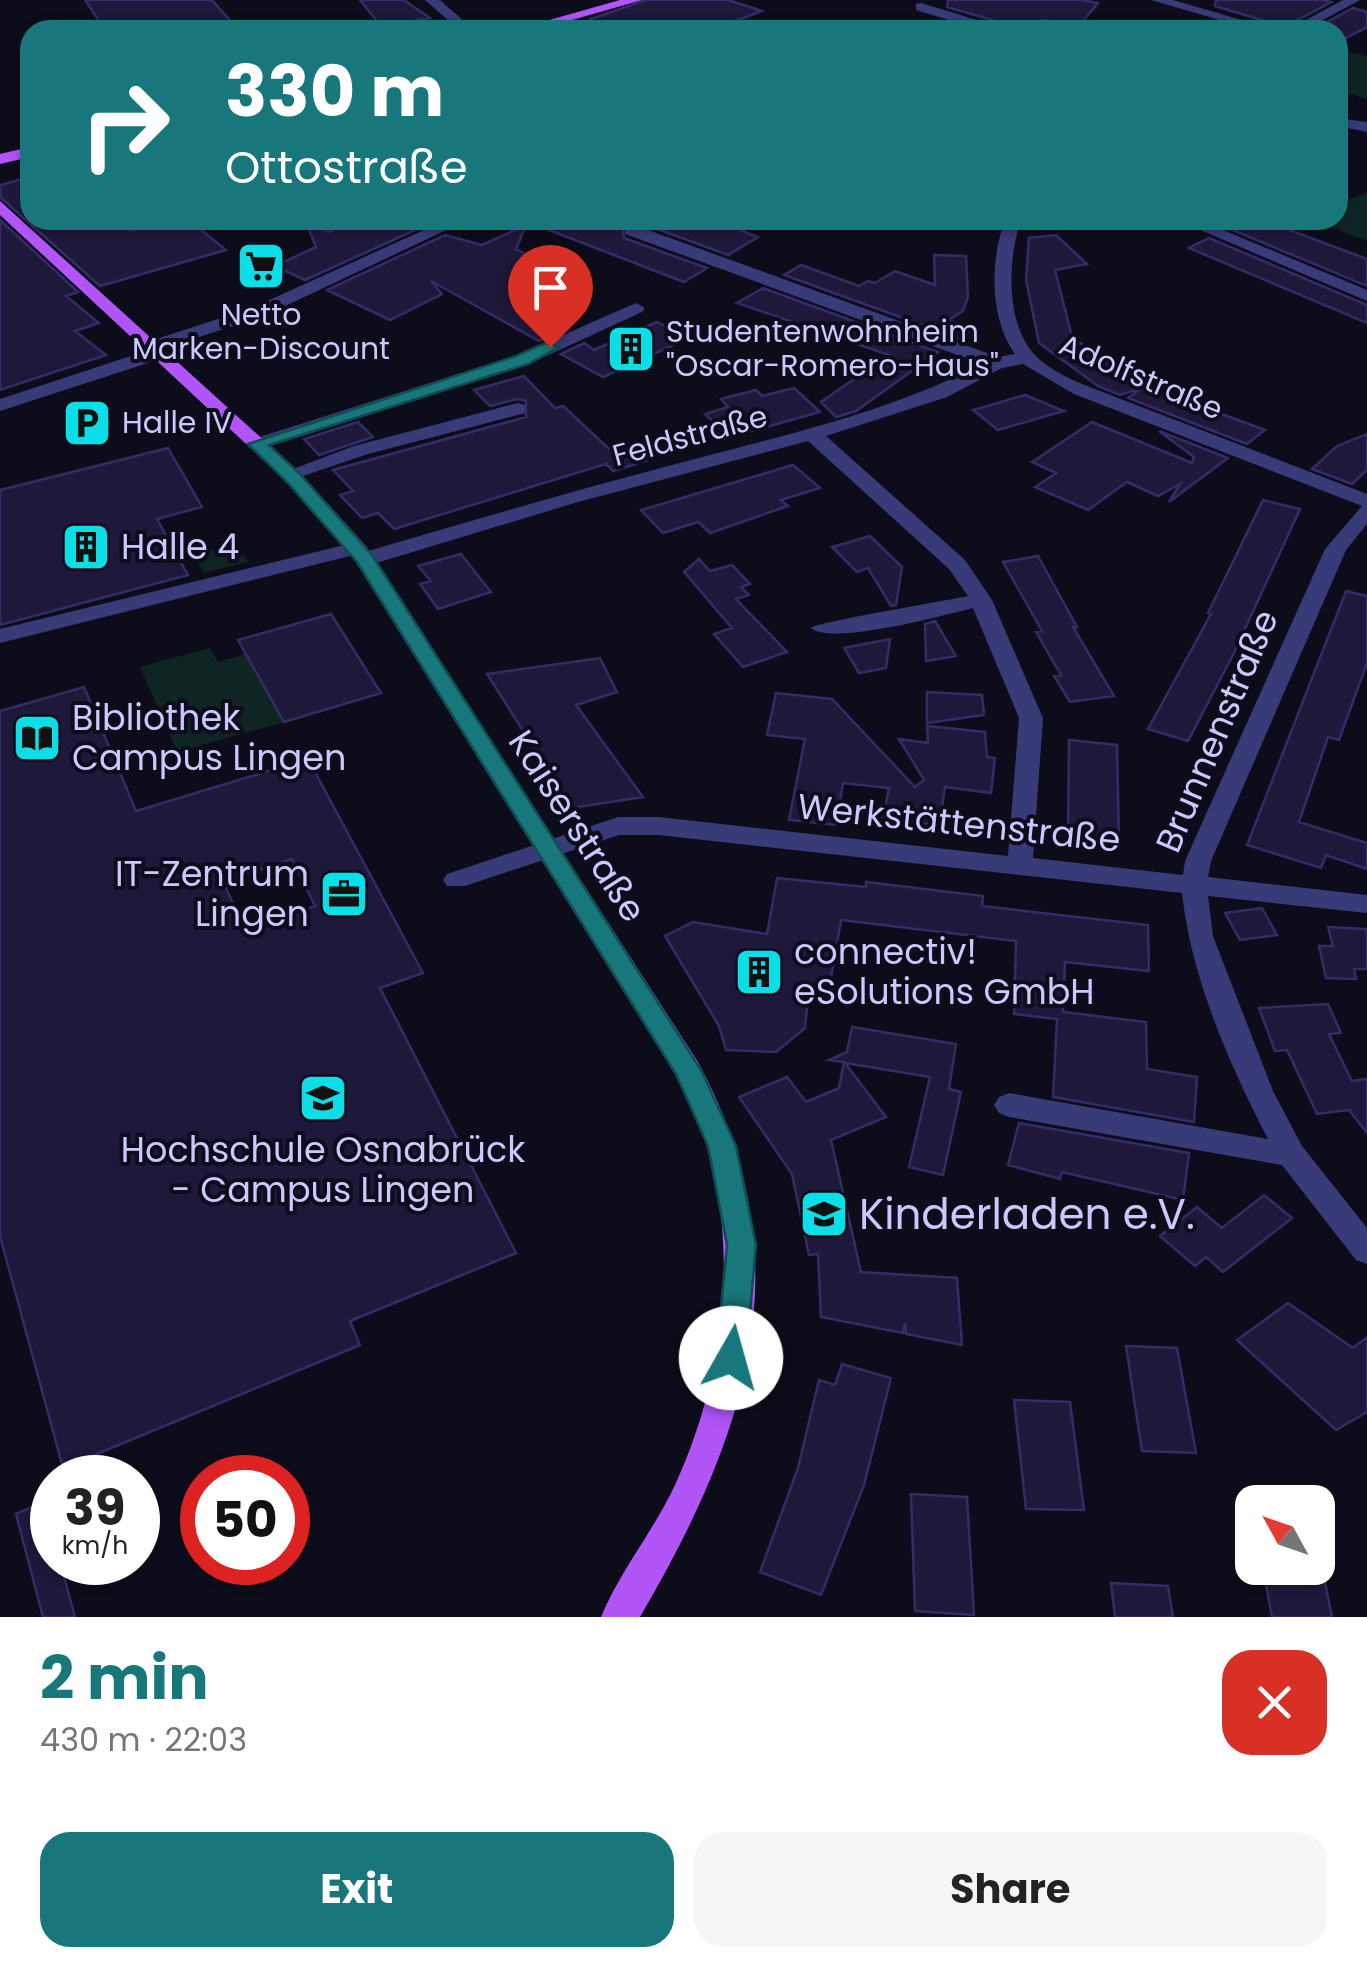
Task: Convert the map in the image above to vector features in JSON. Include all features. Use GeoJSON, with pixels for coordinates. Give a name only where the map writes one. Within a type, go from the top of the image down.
{"type":"FeatureCollection","features":[{"type":"Feature","properties":{"kind":"main road"},"geometry":{"type":"LineString","coordinates":[[559,20],[636,0]]}},
{"type":"Feature","properties":{"kind":"main road","name":"Kaiserstraße"},"geometry":{"type":"LineString","coordinates":[[0,206],[20,224]]}},
{"type":"Feature","properties":{"kind":"main road","name":"Kaiserstraße"},"geometry":{"type":"LineString","coordinates":[[26,230],[290,474],[361,554],[688,1070],[722,1146],[741,1245],[736,1330],[726,1386],[688,1495],[619,1617]]}},
{"type":"Feature","properties":{"kind":"street"},"geometry":{"type":"LineString","coordinates":[[432,0],[455,20]]}},
{"type":"Feature","properties":{"kind":"street"},"geometry":{"type":"LineString","coordinates":[[1158,0],[1232,20]]}},
{"type":"Feature","properties":{"kind":"street"},"geometry":{"type":"LineString","coordinates":[[1314,20],[1353,0]]}},
{"type":"Feature","properties":{"kind":"street"},"geometry":{"type":"LineString","coordinates":[[921,7],[963,20]]}},
{"type":"Feature","properties":{"kind":"street"},"geometry":{"type":"LineString","coordinates":[[0,405],[140,360],[154,346],[258,312],[438,230]]}},
{"type":"Feature","properties":{"kind":"street"},"geometry":{"type":"LineString","coordinates":[[631,230],[997,363]]}},
{"type":"Feature","properties":{"kind":"street","name":"Adolfstraße"},"geometry":{"type":"LineString","coordinates":[[1011,230],[1004,257],[1005,295],[1011,326],[1026,358],[1037,367],[1367,502]]}},
{"type":"Feature","properties":{"kind":"street"},"geometry":{"type":"LineString","coordinates":[[1224,230],[1367,296]]}},
{"type":"Feature","properties":{"kind":"street"},"geometry":{"type":"LineString","coordinates":[[257,444],[522,360],[636,308]]}},
{"type":"Feature","properties":{"kind":"street","name":"Feldstraße"},"geometry":{"type":"LineString","coordinates":[[0,636],[361,554],[812,434],[940,393],[997,363],[1026,358]]}},
{"type":"Feature","properties":{"kind":"street"},"geometry":{"type":"LineString","coordinates":[[290,474],[361,450],[518,409]]}},
{"type":"Feature","properties":{"kind":"street"},"geometry":{"type":"LineString","coordinates":[[812,434],[957,565],[981,600],[1031,718],[1020,864]]}},
{"type":"Feature","properties":{"kind":"street","name":"Brunnenstraße"},"geometry":{"type":"LineString","coordinates":[[1367,511],[1336,548],[1198,861],[1194,886],[1200,936],[1258,1092],[1291,1155],[1367,1251]]}},
{"type":"Feature","properties":{"kind":"street"},"geometry":{"type":"LineString","coordinates":[[822,628],[890,620],[981,600]]}},
{"type":"Feature","properties":{"kind":"street","name":"Werkstättenstraße"},"geometry":{"type":"LineString","coordinates":[[456,880],[618,826],[659,826],[1367,904]]}},
{"type":"Feature","properties":{"kind":"street"},"geometry":{"type":"LineString","coordinates":[[1010,1105],[1291,1155]]}},
{"type":"Feature","properties":{"kind":"green space"},"geometry":{"type":"Polygon","coordinates":[[[1348,52],[1367,56],[1367,99],[1348,93],[1348,52]]]}},
{"type":"Feature","properties":{"kind":"green space"},"geometry":{"type":"Polygon","coordinates":[[[1367,193],[1367,241],[1339,230],[1348,230],[1348,200],[1367,193]]]}},
{"type":"Feature","properties":{"kind":"green space"},"geometry":{"type":"Polygon","coordinates":[[[236,544],[248,562],[204,573],[193,556],[236,544]]]}},
{"type":"Feature","properties":{"kind":"green space"},"geometry":{"type":"Polygon","coordinates":[[[210,648],[218,662],[246,654],[284,722],[177,752],[140,667],[210,648]]]}},
{"type":"Feature","properties":{"kind":"building"},"geometry":{"type":"Polygon","coordinates":[[[85,0],[212,0],[230,20],[98,20],[85,0]]]}},
{"type":"Feature","properties":{"kind":"building"},"geometry":{"type":"Polygon","coordinates":[[[360,0],[404,0],[430,18],[419,20],[376,20],[360,0]]]}},
{"type":"Feature","properties":{"kind":"building"},"geometry":{"type":"Polygon","coordinates":[[[646,0],[728,0],[762,11],[738,20],[591,19],[646,0]]]}},
{"type":"Feature","properties":{"kind":"building"},"geometry":{"type":"Polygon","coordinates":[[[948,0],[1098,3],[1084,20],[992,20],[947,7],[948,0]]]}},
{"type":"Feature","properties":{"kind":"building"},"geometry":{"type":"Polygon","coordinates":[[[1216,0],[1331,2],[1298,20],[1262,20],[1215,6],[1216,0]]]}},
{"type":"Feature","properties":{"kind":"building"},"geometry":{"type":"Polygon","coordinates":[[[1353,8],[1367,12],[1367,27],[1348,37],[1348,20],[1331,20],[1353,8]]]}},
{"type":"Feature","properties":{"kind":"building"},"geometry":{"type":"Polygon","coordinates":[[[20,180],[20,215],[0,197],[0,185],[20,180]]]}},
{"type":"Feature","properties":{"kind":"building"},"geometry":{"type":"Polygon","coordinates":[[[0,220],[78,292],[66,296],[99,323],[75,331],[106,355],[0,390],[0,220]]]}},
{"type":"Feature","properties":{"kind":"building"},"geometry":{"type":"Polygon","coordinates":[[[37,230],[201,230],[226,250],[100,286],[37,230]]]}},
{"type":"Feature","properties":{"kind":"building"},"geometry":{"type":"Polygon","coordinates":[[[309,230],[415,230],[305,280],[275,266],[316,247],[309,230]]]}},
{"type":"Feature","properties":{"kind":"building"},"geometry":{"type":"Polygon","coordinates":[[[515,230],[524,230],[516,249],[566,275],[514,299],[564,330],[539,341],[431,281],[442,294],[390,320],[327,290],[445,235],[482,245],[515,230]]]}},
{"type":"Feature","properties":{"kind":"building"},"geometry":{"type":"Polygon","coordinates":[[[549,230],[623,230],[624,238],[707,268],[684,282],[549,230]]]}},
{"type":"Feature","properties":{"kind":"building"},"geometry":{"type":"Polygon","coordinates":[[[660,230],[744,230],[758,237],[728,255],[660,230]]]}},
{"type":"Feature","properties":{"kind":"building"},"geometry":{"type":"Polygon","coordinates":[[[1233,230],[1290,230],[1367,259],[1367,286],[1233,230]]]}},
{"type":"Feature","properties":{"kind":"building"},"geometry":{"type":"Polygon","coordinates":[[[1056,235],[1087,264],[1055,270],[1072,337],[1143,388],[1265,430],[1247,444],[1128,398],[1142,388],[1120,395],[1098,386],[1039,343],[1026,280],[1029,238],[1056,235]]]}},
{"type":"Feature","properties":{"kind":"building"},"geometry":{"type":"Polygon","coordinates":[[[1209,238],[1367,305],[1367,323],[1189,248],[1209,238]]]}},
{"type":"Feature","properties":{"kind":"building"},"geometry":{"type":"Polygon","coordinates":[[[934,255],[966,256],[968,297],[963,311],[949,320],[972,329],[958,338],[784,275],[801,265],[859,286],[868,281],[875,283],[895,271],[935,285],[934,255]]]}},
{"type":"Feature","properties":{"kind":"building"},"geometry":{"type":"Polygon","coordinates":[[[763,288],[938,352],[856,411],[836,417],[821,402],[889,355],[737,303],[763,288]]]}},
{"type":"Feature","properties":{"kind":"building","name":"Studentenwohnheim \"Oscar-Romero-Haus\""},"geometry":{"type":"Polygon","coordinates":[[[657,322],[689,338],[603,377],[561,354],[584,343],[594,350],[657,322]]]}},
{"type":"Feature","properties":{"kind":"building"},"geometry":{"type":"Polygon","coordinates":[[[524,376],[555,408],[563,406],[608,448],[626,442],[646,461],[613,471],[606,464],[394,529],[378,513],[362,518],[340,495],[353,491],[333,470],[526,417],[526,401],[517,399],[490,406],[474,390],[524,376]]]}},
{"type":"Feature","properties":{"kind":"building"},"geometry":{"type":"Polygon","coordinates":[[[794,388],[820,412],[730,437],[705,414],[728,407],[721,399],[756,390],[762,396],[794,388]]]}},
{"type":"Feature","properties":{"kind":"building"},"geometry":{"type":"Polygon","coordinates":[[[1025,395],[1064,411],[998,430],[973,410],[1025,395]]]}},
{"type":"Feature","properties":{"kind":"building"},"geometry":{"type":"Polygon","coordinates":[[[358,422],[373,437],[319,455],[304,439],[358,422]]]}},
{"type":"Feature","properties":{"kind":"building"},"geometry":{"type":"Polygon","coordinates":[[[1092,422],[1192,463],[1194,457],[1159,431],[1228,458],[1169,502],[1180,484],[1158,496],[1127,482],[1088,510],[1035,487],[1056,473],[1032,462],[1092,422]]]}},
{"type":"Feature","properties":{"kind":"building"},"geometry":{"type":"Polygon","coordinates":[[[1367,434],[1367,470],[1352,484],[1312,469],[1337,446],[1367,434]]]}},
{"type":"Feature","properties":{"kind":"building","name":"Halle 4"},"geometry":{"type":"Polygon","coordinates":[[[168,448],[202,507],[157,519],[188,575],[0,625],[0,490],[168,448]]]}},
{"type":"Feature","properties":{"kind":"building"},"geometry":{"type":"Polygon","coordinates":[[[793,465],[820,488],[781,500],[788,506],[710,533],[698,522],[663,533],[641,510],[793,465]]]}},
{"type":"Feature","properties":{"kind":"building"},"geometry":{"type":"Polygon","coordinates":[[[1263,500],[1300,509],[1234,653],[1188,741],[1148,729],[1211,614],[1208,613],[1263,500]]]}},
{"type":"Feature","properties":{"kind":"building"},"geometry":{"type":"Polygon","coordinates":[[[870,536],[902,567],[896,605],[891,606],[868,568],[857,572],[832,547],[870,536]]]}},
{"type":"Feature","properties":{"kind":"building"},"geometry":{"type":"Polygon","coordinates":[[[461,554],[491,592],[438,609],[420,584],[431,581],[418,566],[461,554]]]}},
{"type":"Feature","properties":{"kind":"building"},"geometry":{"type":"Polygon","coordinates":[[[1038,556],[1077,627],[1073,627],[1114,696],[1070,702],[1054,676],[1061,675],[1036,632],[1042,631],[1003,562],[1038,556]]]}},
{"type":"Feature","properties":{"kind":"building"},"geometry":{"type":"Polygon","coordinates":[[[699,559],[710,571],[732,565],[750,584],[741,587],[749,595],[736,599],[787,652],[743,667],[714,634],[732,628],[684,572],[699,559]]]}},
{"type":"Feature","properties":{"kind":"building"},"geometry":{"type":"Polygon","coordinates":[[[1346,591],[1367,596],[1367,663],[1339,740],[1328,737],[1299,822],[1367,843],[1367,869],[1326,855],[1321,868],[1247,845],[1346,591]]]}},
{"type":"Feature","properties":{"kind":"building"},"geometry":{"type":"Polygon","coordinates":[[[331,614],[381,693],[284,722],[238,640],[331,614]]]}},
{"type":"Feature","properties":{"kind":"building"},"geometry":{"type":"Polygon","coordinates":[[[935,621],[956,656],[926,661],[925,624],[935,621]]]}},
{"type":"Feature","properties":{"kind":"building"},"geometry":{"type":"Polygon","coordinates":[[[890,639],[886,668],[859,673],[844,648],[890,639]]]}},
{"type":"Feature","properties":{"kind":"building"},"geometry":{"type":"Polygon","coordinates":[[[600,658],[617,692],[576,705],[643,797],[572,808],[487,674],[600,658]]]}},
{"type":"Feature","properties":{"kind":"building"},"geometry":{"type":"Polygon","coordinates":[[[84,687],[136,811],[308,759],[423,973],[380,988],[516,1253],[350,1321],[360,1345],[94,1455],[59,1455],[0,1236],[0,711],[84,687]],[[292,859],[223,882],[245,929],[315,906],[292,859]]]}},
{"type":"Feature","properties":{"kind":"building"},"geometry":{"type":"Polygon","coordinates":[[[927,692],[982,695],[984,715],[927,723],[927,692]]]}},
{"type":"Feature","properties":{"kind":"building"},"geometry":{"type":"Polygon","coordinates":[[[776,693],[832,699],[915,787],[924,780],[899,739],[928,743],[927,726],[985,732],[987,757],[995,758],[991,793],[945,787],[939,826],[883,818],[889,788],[843,783],[836,825],[789,820],[805,739],[767,735],[776,693]]]}},
{"type":"Feature","properties":{"kind":"building"},"geometry":{"type":"Polygon","coordinates":[[[1069,740],[1117,745],[1119,844],[1068,838],[1069,740]]]}},
{"type":"Feature","properties":{"kind":"building"},"geometry":{"type":"Polygon","coordinates":[[[777,878],[866,887],[866,882],[983,896],[982,906],[1148,925],[1149,971],[1065,962],[1063,1012],[1146,1022],[1147,1069],[1197,1077],[1194,1122],[1053,1097],[1057,1019],[1014,1014],[1016,941],[841,920],[827,1001],[808,999],[805,1028],[776,1052],[726,1050],[719,1026],[665,936],[693,922],[767,934],[777,878]]]}},
{"type":"Feature","properties":{"kind":"building"},"geometry":{"type":"Polygon","coordinates":[[[1262,908],[1277,935],[1240,940],[1225,913],[1262,908]]]}},
{"type":"Feature","properties":{"kind":"building"},"geometry":{"type":"Polygon","coordinates":[[[1328,927],[1367,929],[1367,969],[1354,969],[1356,979],[1326,978],[1319,946],[1333,946],[1328,927]]]}},
{"type":"Feature","properties":{"kind":"building"},"geometry":{"type":"Polygon","coordinates":[[[1328,1004],[1341,1033],[1329,1034],[1352,1081],[1367,1079],[1367,1133],[1349,1110],[1317,1114],[1287,1050],[1275,1051],[1259,1008],[1328,1004]]]}},
{"type":"Feature","properties":{"kind":"building"},"geometry":{"type":"Polygon","coordinates":[[[852,1027],[956,1044],[949,1089],[961,1092],[943,1175],[909,1167],[930,1077],[845,1063],[886,1117],[831,1140],[861,1272],[957,1278],[962,1345],[906,1334],[905,1323],[903,1333],[821,1317],[818,1254],[809,1255],[792,1174],[739,1097],[787,1077],[806,1102],[839,1088],[844,1062],[829,1060],[847,1052],[852,1027]]]}},
{"type":"Feature","properties":{"kind":"building"},"geometry":{"type":"Polygon","coordinates":[[[1019,1123],[1189,1153],[1183,1200],[1062,1172],[1060,1179],[1008,1165],[1019,1123]]]}},
{"type":"Feature","properties":{"kind":"building"},"geometry":{"type":"Polygon","coordinates":[[[1264,1195],[1292,1218],[1223,1272],[1206,1257],[1195,1266],[1160,1236],[1197,1207],[1222,1228],[1264,1195]]]}},
{"type":"Feature","properties":{"kind":"building"},"geometry":{"type":"Polygon","coordinates":[[[1288,1303],[1353,1348],[1367,1337],[1367,1412],[1336,1430],[1237,1340],[1288,1303]]]}},
{"type":"Feature","properties":{"kind":"building"},"geometry":{"type":"Polygon","coordinates":[[[1126,1346],[1177,1348],[1196,1453],[1142,1451],[1126,1346]]]}},
{"type":"Feature","properties":{"kind":"building"},"geometry":{"type":"Polygon","coordinates":[[[842,1364],[891,1378],[864,1485],[821,1595],[760,1572],[798,1468],[819,1380],[835,1385],[842,1364]]]}},
{"type":"Feature","properties":{"kind":"building"},"geometry":{"type":"Polygon","coordinates":[[[1014,1400],[1070,1402],[1084,1510],[1026,1509],[1014,1400]]]}},
{"type":"Feature","properties":{"kind":"building"},"geometry":{"type":"Polygon","coordinates":[[[911,1494],[967,1497],[974,1615],[915,1611],[911,1494]]]}},
{"type":"Feature","properties":{"kind":"building"},"geometry":{"type":"Polygon","coordinates":[[[30,1508],[30,1567],[16,1514],[30,1508]]]}},
{"type":"Feature","properties":{"kind":"building"},"geometry":{"type":"Polygon","coordinates":[[[1111,1583],[1168,1586],[1173,1617],[1115,1617],[1111,1583]]]}},
{"type":"Feature","properties":{"kind":"building"},"geometry":{"type":"Polygon","coordinates":[[[35,1585],[66,1585],[75,1617],[43,1617],[35,1585]]]}},
{"type":"Feature","properties":{"kind":"building"},"geometry":{"type":"Polygon","coordinates":[[[1266,1585],[1325,1585],[1332,1617],[1272,1617],[1266,1585]]]}},
{"type":"Feature","properties":{"kind":"place","name":"Netto Marken-Discount"},"geometry":{"type":"Point","coordinates":[261,266]}},
{"type":"Feature","properties":{"kind":"place","name":"Studentenwohnheim \"Oscar-Romero-Haus\""},"geometry":{"type":"Point","coordinates":[631,349]}},
{"type":"Feature","properties":{"kind":"place","name":"Halle IV"},"geometry":{"type":"Point","coordinates":[87,423]}},
{"type":"Feature","properties":{"kind":"place","name":"Halle 4"},"geometry":{"type":"Point","coordinates":[86,547]}},
{"type":"Feature","properties":{"kind":"place","name":"Bibliothek Campus Lingen"},"geometry":{"type":"Point","coordinates":[37,738]}},
{"type":"Feature","properties":{"kind":"place","name":"IT-Zentrum Lingen"},"geometry":{"type":"Point","coordinates":[344,894]}},
{"type":"Feature","properties":{"kind":"place","name":"connectiv! eSolutions GmbH"},"geometry":{"type":"Point","coordinates":[759,972]}},
{"type":"Feature","properties":{"kind":"place","name":"Hochschule Osnabrück - Campus Lingen"},"geometry":{"type":"Point","coordinates":[323,1098]}},
{"type":"Feature","properties":{"kind":"place","name":"Kinderladen e.V."},"geometry":{"type":"Point","coordinates":[824,1214]}},
{"type":"Feature","properties":{"kind":"route"},"geometry":{"type":"LineString","coordinates":[[550,347],[522,360],[331,417],[257,444],[331,517],[365,559],[688,1070],[722,1146],[741,1245],[731,1358]]}}]}
